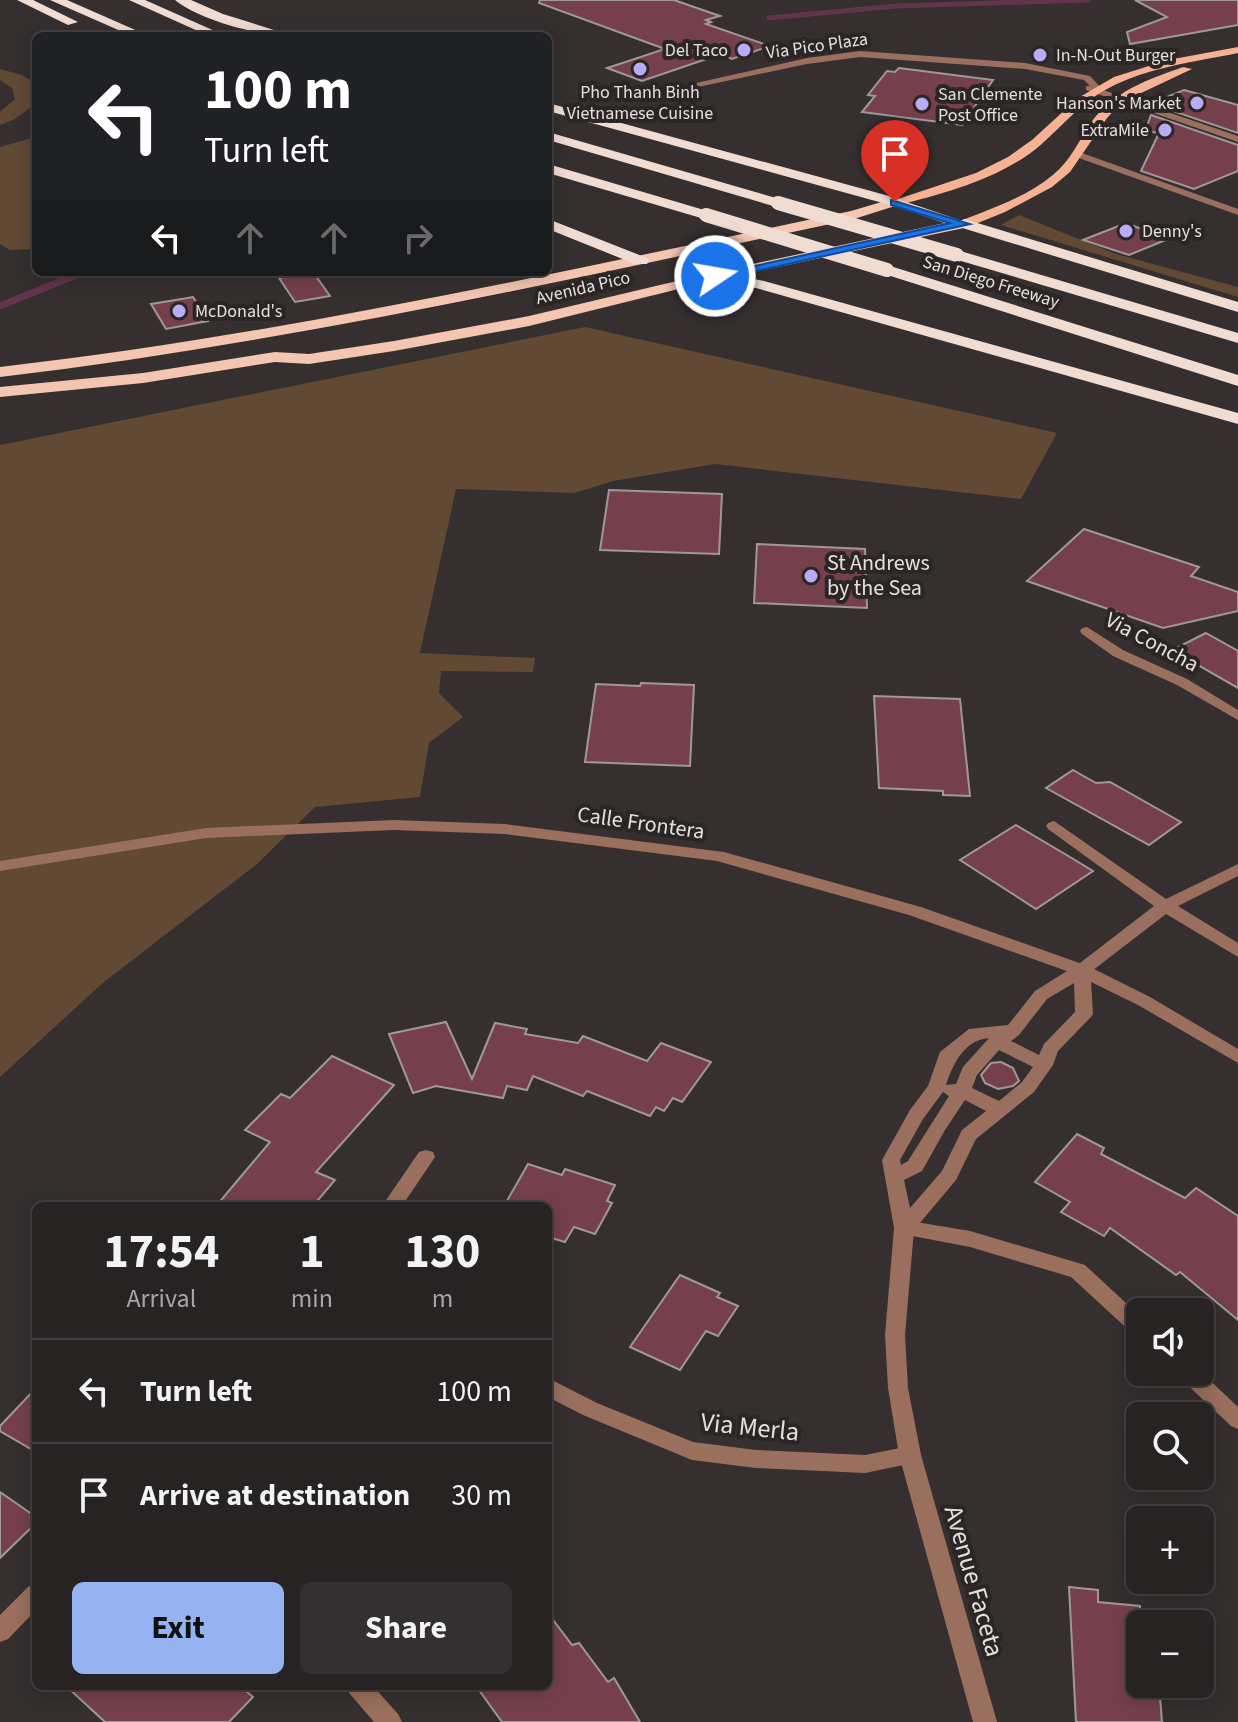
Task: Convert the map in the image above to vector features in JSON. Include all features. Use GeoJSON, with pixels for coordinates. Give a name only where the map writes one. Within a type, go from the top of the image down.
{"type":"FeatureCollection","features":[{"type":"Feature","properties":{"kind":"highway"},"geometry":{"type":"LineString","coordinates":[[23,0],[91,30]]}},
{"type":"Feature","properties":{"kind":"highway"},"geometry":{"type":"LineString","coordinates":[[56,0],[133,32]]}},
{"type":"Feature","properties":{"kind":"highway"},"geometry":{"type":"LineString","coordinates":[[135,0],[211,32]]}},
{"type":"Feature","properties":{"kind":"highway"},"geometry":{"type":"LineString","coordinates":[[181,0],[219,17],[273,32]]}},
{"type":"Feature","properties":{"kind":"highway"},"geometry":{"type":"LineString","coordinates":[[552,108],[895,202],[1238,307]]}},
{"type":"Feature","properties":{"kind":"highway","name":"San Diego Freeway"},"geometry":{"type":"LineString","coordinates":[[552,137],[1238,338]]}},
{"type":"Feature","properties":{"kind":"highway","name":"San Diego Freeway"},"geometry":{"type":"LineString","coordinates":[[552,169],[887,270],[1238,381]]}},
{"type":"Feature","properties":{"kind":"highway","name":"Avenida Pico"},"geometry":{"type":"LineString","coordinates":[[0,372],[148,356],[248,340],[641,261],[854,215],[895,202]]}},
{"type":"Feature","properties":{"kind":"highway","name":"Avenida Pico"},"geometry":{"type":"LineString","coordinates":[[0,392],[143,378],[275,357],[309,359],[394,346],[529,321],[715,276],[964,224]]}},
{"type":"Feature","properties":{"kind":"highway"},"geometry":{"type":"LineString","coordinates":[[552,226],[672,271],[758,284],[1238,419]]}},
{"type":"Feature","properties":{"kind":"highway"},"geometry":{"type":"LineString","coordinates":[[275,357],[301,341],[373,326],[387,313]]}},
{"type":"Feature","properties":{"kind":"highway"},"geometry":{"type":"LineString","coordinates":[[143,378],[152,370],[178,360],[237,351],[248,340]]}},
{"type":"Feature","properties":{"kind":"main road"},"geometry":{"type":"LineString","coordinates":[[895,202],[961,184],[994,170],[1027,150],[1099,89],[1149,67],[1238,50]]}},
{"type":"Feature","properties":{"kind":"main road"},"geometry":{"type":"LineString","coordinates":[[1122,98],[1188,69],[1192,61]]}},
{"type":"Feature","properties":{"kind":"main road","name":"Avenida Pico"},"geometry":{"type":"LineString","coordinates":[[964,224],[1021,201],[1058,177],[1079,155],[1109,107],[1122,98]]}},
{"type":"Feature","properties":{"kind":"street","name":"Via Pico Plaza"},"geometry":{"type":"LineString","coordinates":[[660,92],[807,61],[860,54],[890,54],[980,63],[988,71],[1099,89],[1238,139]]}},
{"type":"Feature","properties":{"kind":"street"},"geometry":{"type":"LineString","coordinates":[[1079,155],[1238,212]]}},
{"type":"Feature","properties":{"kind":"street","name":"Via Concha"},"geometry":{"type":"LineString","coordinates":[[1087,631],[1118,653],[1182,682],[1238,716]]}},
{"type":"Feature","properties":{"kind":"street","name":"Calle Frontera"},"geometry":{"type":"LineString","coordinates":[[0,866],[206,833],[394,825],[505,829],[718,856],[915,911],[1082,970],[1144,1001],[1238,1057]]}},
{"type":"Feature","properties":{"kind":"street"},"geometry":{"type":"LineString","coordinates":[[1054,826],[1165,906],[1238,951]]}},
{"type":"Feature","properties":{"kind":"street"},"geometry":{"type":"LineString","coordinates":[[896,1176],[915,1166],[962,1091],[969,1072],[1041,995],[1082,970],[1165,906],[1238,869]]}},
{"type":"Feature","properties":{"kind":"street"},"geometry":{"type":"LineString","coordinates":[[904,1228],[949,1175],[969,1135],[1028,1087],[1044,1065],[1050,1048],[1084,1014],[1082,970]]}},
{"type":"Feature","properties":{"kind":"street","name":"Avenue Faceta"},"geometry":{"type":"LineString","coordinates":[[985,1722],[910,1455],[898,1388],[895,1335],[904,1228],[891,1160],[916,1115],[936,1088],[946,1057],[975,1033],[1005,1036]]}},
{"type":"Feature","properties":{"kind":"street"},"geometry":{"type":"LineString","coordinates":[[1005,1036],[1044,1065]]}},
{"type":"Feature","properties":{"kind":"street"},"geometry":{"type":"LineString","coordinates":[[936,1088],[962,1091],[1001,1110]]}},
{"type":"Feature","properties":{"kind":"street"},"geometry":{"type":"LineString","coordinates":[[395,1202],[426,1157]]}},
{"type":"Feature","properties":{"kind":"street"},"geometry":{"type":"LineString","coordinates":[[904,1228],[970,1239],[1078,1271],[1126,1315]]}},
{"type":"Feature","properties":{"kind":"street"},"geometry":{"type":"LineString","coordinates":[[1202,1386],[1238,1420]]}},
{"type":"Feature","properties":{"kind":"street","name":"Via Merla"},"geometry":{"type":"LineString","coordinates":[[552,1389],[590,1409],[692,1451],[756,1459],[865,1464],[910,1455]]}},
{"type":"Feature","properties":{"kind":"street"},"geometry":{"type":"LineString","coordinates":[[0,1631],[32,1598]]}},
{"type":"Feature","properties":{"kind":"street"},"geometry":{"type":"LineString","coordinates":[[362,1690],[390,1722]]}},
{"type":"Feature","properties":{"kind":"shaded area"},"geometry":{"type":"Polygon","coordinates":[[[0,69],[32,81],[32,106],[15,119],[0,125],[0,112],[15,99],[12,88],[0,80],[0,69]]]}},
{"type":"Feature","properties":{"kind":"shaded area"},"geometry":{"type":"Polygon","coordinates":[[[32,138],[32,249],[10,250],[0,244],[0,147],[32,138]]]}},
{"type":"Feature","properties":{"kind":"shaded area"},"geometry":{"type":"Polygon","coordinates":[[[1019,215],[1116,254],[1238,287],[1238,297],[1001,225],[1019,215]]]}},
{"type":"Feature","properties":{"kind":"shaded area"},"geometry":{"type":"Polygon","coordinates":[[[585,327],[1057,433],[1021,499],[715,464],[613,481],[575,493],[456,489],[420,653],[535,658],[533,672],[441,671],[439,693],[463,717],[429,743],[420,797],[315,807],[257,864],[104,982],[0,1077],[0,445],[585,327]]]}},
{"type":"Feature","properties":{"kind":"building"},"geometry":{"type":"Polygon","coordinates":[[[540,0],[674,0],[720,16],[706,20],[711,22],[706,24],[770,46],[732,59],[721,54],[642,81],[607,68],[665,49],[539,3],[540,0]]]}},
{"type":"Feature","properties":{"kind":"building"},"geometry":{"type":"Polygon","coordinates":[[[1135,0],[1238,0],[1238,25],[1130,44],[1127,32],[1167,17],[1135,0]]]}},
{"type":"Feature","properties":{"kind":"building","name":"San Clemente Post Office"},"geometry":{"type":"Polygon","coordinates":[[[899,68],[993,80],[962,125],[862,112],[875,96],[868,95],[887,71],[895,72],[899,68]]]}},
{"type":"Feature","properties":{"kind":"building","name":"Hanson's Market"},"geometry":{"type":"Polygon","coordinates":[[[1184,90],[1238,105],[1238,133],[1155,105],[1157,101],[1184,90]]]}},
{"type":"Feature","properties":{"kind":"building"},"geometry":{"type":"Polygon","coordinates":[[[1151,115],[1238,145],[1238,171],[1194,189],[1141,171],[1159,133],[1145,131],[1151,115]]]}},
{"type":"Feature","properties":{"kind":"building","name":"Denny's"},"geometry":{"type":"Polygon","coordinates":[[[1126,223],[1168,239],[1129,255],[1083,240],[1126,223]]]}},
{"type":"Feature","properties":{"kind":"building"},"geometry":{"type":"Polygon","coordinates":[[[316,276],[330,296],[295,302],[279,278],[316,276]]]}},
{"type":"Feature","properties":{"kind":"building","name":"McDonald's"},"geometry":{"type":"Polygon","coordinates":[[[193,297],[208,321],[166,329],[151,304],[193,297]]]}},
{"type":"Feature","properties":{"kind":"building"},"geometry":{"type":"Polygon","coordinates":[[[609,490],[722,494],[719,554],[600,550],[609,490]]]}},
{"type":"Feature","properties":{"kind":"building"},"geometry":{"type":"Polygon","coordinates":[[[1084,529],[1199,567],[1191,576],[1238,592],[1238,611],[1163,628],[1027,581],[1084,529]]]}},
{"type":"Feature","properties":{"kind":"building","name":"St Andrews by the Sea"},"geometry":{"type":"Polygon","coordinates":[[[757,544],[865,549],[867,608],[754,603],[757,544]]]}},
{"type":"Feature","properties":{"kind":"building"},"geometry":{"type":"Polygon","coordinates":[[[1206,633],[1238,651],[1238,688],[1172,650],[1206,633]]]}},
{"type":"Feature","properties":{"kind":"building"},"geometry":{"type":"Polygon","coordinates":[[[641,683],[694,685],[690,766],[585,762],[596,684],[640,686],[641,683]]]}},
{"type":"Feature","properties":{"kind":"building"},"geometry":{"type":"Polygon","coordinates":[[[874,696],[960,699],[970,796],[943,795],[943,791],[879,788],[874,696]]]}},
{"type":"Feature","properties":{"kind":"building"},"geometry":{"type":"Polygon","coordinates":[[[1073,770],[1096,783],[1110,782],[1181,822],[1149,845],[1046,788],[1073,770]]]}},
{"type":"Feature","properties":{"kind":"building"},"geometry":{"type":"Polygon","coordinates":[[[1016,825],[1093,871],[1036,909],[960,860],[1016,825]]]}},
{"type":"Feature","properties":{"kind":"building"},"geometry":{"type":"Polygon","coordinates":[[[446,1022],[472,1079],[495,1023],[527,1029],[525,1034],[578,1043],[583,1036],[647,1061],[661,1043],[711,1062],[682,1102],[673,1098],[664,1111],[656,1107],[650,1116],[587,1091],[583,1096],[533,1076],[527,1090],[507,1086],[503,1098],[436,1086],[413,1093],[389,1034],[446,1022]]]}},
{"type":"Feature","properties":{"kind":"building"},"geometry":{"type":"Polygon","coordinates":[[[332,1056],[394,1085],[316,1172],[335,1180],[316,1202],[219,1202],[270,1142],[245,1130],[281,1094],[290,1098],[332,1056]]]}},
{"type":"Feature","properties":{"kind":"building"},"geometry":{"type":"Polygon","coordinates":[[[1001,1062],[1013,1068],[1019,1081],[1013,1086],[998,1089],[985,1083],[981,1075],[991,1063],[1001,1062]]]}},
{"type":"Feature","properties":{"kind":"building"},"geometry":{"type":"Polygon","coordinates":[[[1077,1134],[1104,1148],[1101,1154],[1185,1198],[1196,1188],[1238,1216],[1238,1320],[1180,1272],[1176,1275],[1110,1228],[1104,1236],[1061,1212],[1070,1202],[1035,1182],[1077,1134]]]}},
{"type":"Feature","properties":{"kind":"building"},"geometry":{"type":"Polygon","coordinates":[[[528,1164],[562,1175],[565,1169],[615,1185],[607,1201],[612,1203],[595,1234],[574,1227],[565,1242],[552,1238],[552,1202],[506,1202],[528,1164]]]}},
{"type":"Feature","properties":{"kind":"building"},"geometry":{"type":"Polygon","coordinates":[[[680,1275],[720,1293],[717,1297],[738,1306],[718,1336],[706,1331],[680,1370],[630,1347],[680,1275]]]}},
{"type":"Feature","properties":{"kind":"building"},"geometry":{"type":"Polygon","coordinates":[[[32,1392],[32,1450],[0,1431],[0,1426],[32,1392]]]}},
{"type":"Feature","properties":{"kind":"building"},"geometry":{"type":"Polygon","coordinates":[[[0,1492],[32,1514],[32,1527],[0,1558],[0,1492]]]}},
{"type":"Feature","properties":{"kind":"building"},"geometry":{"type":"Polygon","coordinates":[[[1069,1587],[1098,1590],[1098,1602],[1140,1606],[1140,1610],[1126,1610],[1126,1698],[1160,1698],[1162,1722],[1076,1722],[1069,1587]]]}},
{"type":"Feature","properties":{"kind":"building"},"geometry":{"type":"Polygon","coordinates":[[[552,1618],[572,1645],[579,1643],[608,1682],[614,1678],[640,1722],[502,1722],[479,1690],[552,1690],[552,1618]]]}},
{"type":"Feature","properties":{"kind":"building"},"geometry":{"type":"Polygon","coordinates":[[[70,1690],[245,1690],[253,1697],[229,1722],[105,1722],[70,1690]]]}},
{"type":"Feature","properties":{"kind":"waterway"},"geometry":{"type":"LineString","coordinates":[[769,18],[896,6],[1088,0]]}},
{"type":"Feature","properties":{"kind":"waterway"},"geometry":{"type":"LineString","coordinates":[[0,306],[74,276]]}},
{"type":"Feature","properties":{"kind":"place","name":"Del Taco"},"geometry":{"type":"Point","coordinates":[744,50]}},
{"type":"Feature","properties":{"kind":"place","name":"In-N-Out Burger"},"geometry":{"type":"Point","coordinates":[1040,55]}},
{"type":"Feature","properties":{"kind":"place","name":"Pho Thanh Binh Vietnamese Cuisine"},"geometry":{"type":"Point","coordinates":[640,69]}},
{"type":"Feature","properties":{"kind":"place","name":"Hanson's Market"},"geometry":{"type":"Point","coordinates":[1197,103]}},
{"type":"Feature","properties":{"kind":"place","name":"San Clemente Post Office"},"geometry":{"type":"Point","coordinates":[922,104]}},
{"type":"Feature","properties":{"kind":"place","name":"ExtraMile"},"geometry":{"type":"Point","coordinates":[1165,130]}},
{"type":"Feature","properties":{"kind":"place","name":"Denny's"},"geometry":{"type":"Point","coordinates":[1126,231]}},
{"type":"Feature","properties":{"kind":"place","name":"McDonald's"},"geometry":{"type":"Point","coordinates":[179,311]}},
{"type":"Feature","properties":{"kind":"place","name":"St Andrews by the Sea"},"geometry":{"type":"Point","coordinates":[811,576]}},
{"type":"Feature","properties":{"kind":"route"},"geometry":{"type":"LineString","coordinates":[[715,276],[808,258],[950,224],[964,224],[895,202]]}}]}
